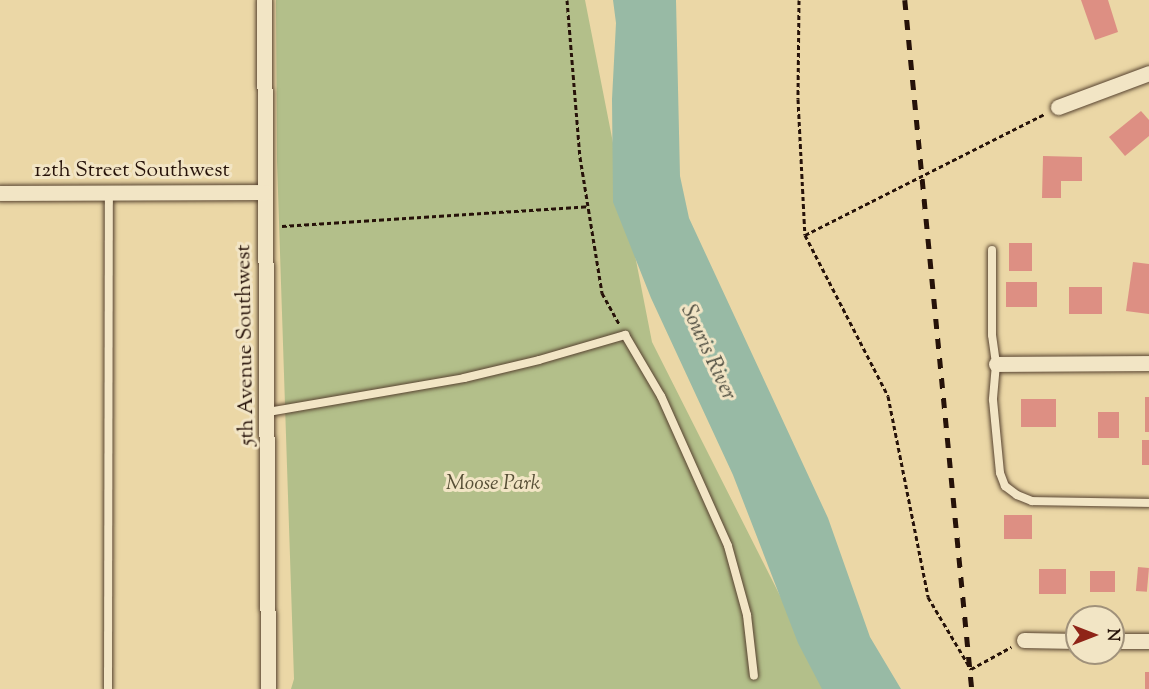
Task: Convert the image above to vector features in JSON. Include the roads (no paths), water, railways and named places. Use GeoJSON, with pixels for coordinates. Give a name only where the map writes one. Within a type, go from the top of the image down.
{"type":"FeatureCollection","features":[{"type":"Feature","properties":{"kind":"street","name":"5th Avenue Southwest"},"geometry":{"type":"LineString","coordinates":[[264,0],[268,689]]}},
{"type":"Feature","properties":{"kind":"street"},"geometry":{"type":"LineString","coordinates":[[1058,107],[1149,73]]}},
{"type":"Feature","properties":{"kind":"street","name":"12th Street Southwest"},"geometry":{"type":"LineString","coordinates":[[0,193],[265,192]]}},
{"type":"Feature","properties":{"kind":"street"},"geometry":{"type":"LineString","coordinates":[[996,364],[1149,363]]}},
{"type":"Feature","properties":{"kind":"street"},"geometry":{"type":"LineString","coordinates":[[1024,640],[1065,640]]}},
{"type":"Feature","properties":{"kind":"street"},"geometry":{"type":"LineString","coordinates":[[1125,641],[1149,641]]}},
{"type":"Feature","properties":{"kind":"lane"},"geometry":{"type":"LineString","coordinates":[[108,689],[109,192]]}},
{"type":"Feature","properties":{"kind":"lane"},"geometry":{"type":"LineString","coordinates":[[992,250],[992,335],[996,364],[993,410],[1000,473],[1005,486],[1017,495],[1032,501],[1149,502]]}},
{"type":"Feature","properties":{"kind":"lane"},"geometry":{"type":"LineString","coordinates":[[268,412],[464,378],[539,360],[625,335],[661,396],[728,546],[747,615],[754,676]]}},
{"type":"Feature","properties":{"kind":"water","name":"Souris River"},"geometry":{"type":"Polygon","coordinates":[[[613,0],[676,0],[680,176],[689,218],[828,518],[870,637],[901,689],[822,689],[798,643],[733,475],[651,298],[613,202],[612,99],[616,23],[613,0]]]}},
{"type":"Feature","properties":{"kind":"railway"},"geometry":{"type":"LineString","coordinates":[[905,0],[972,689]]}},
{"type":"Feature","properties":{"kind":"park label","name":"Moose Park"},"geometry":{"type":"Point","coordinates":[493,484]}}]}
